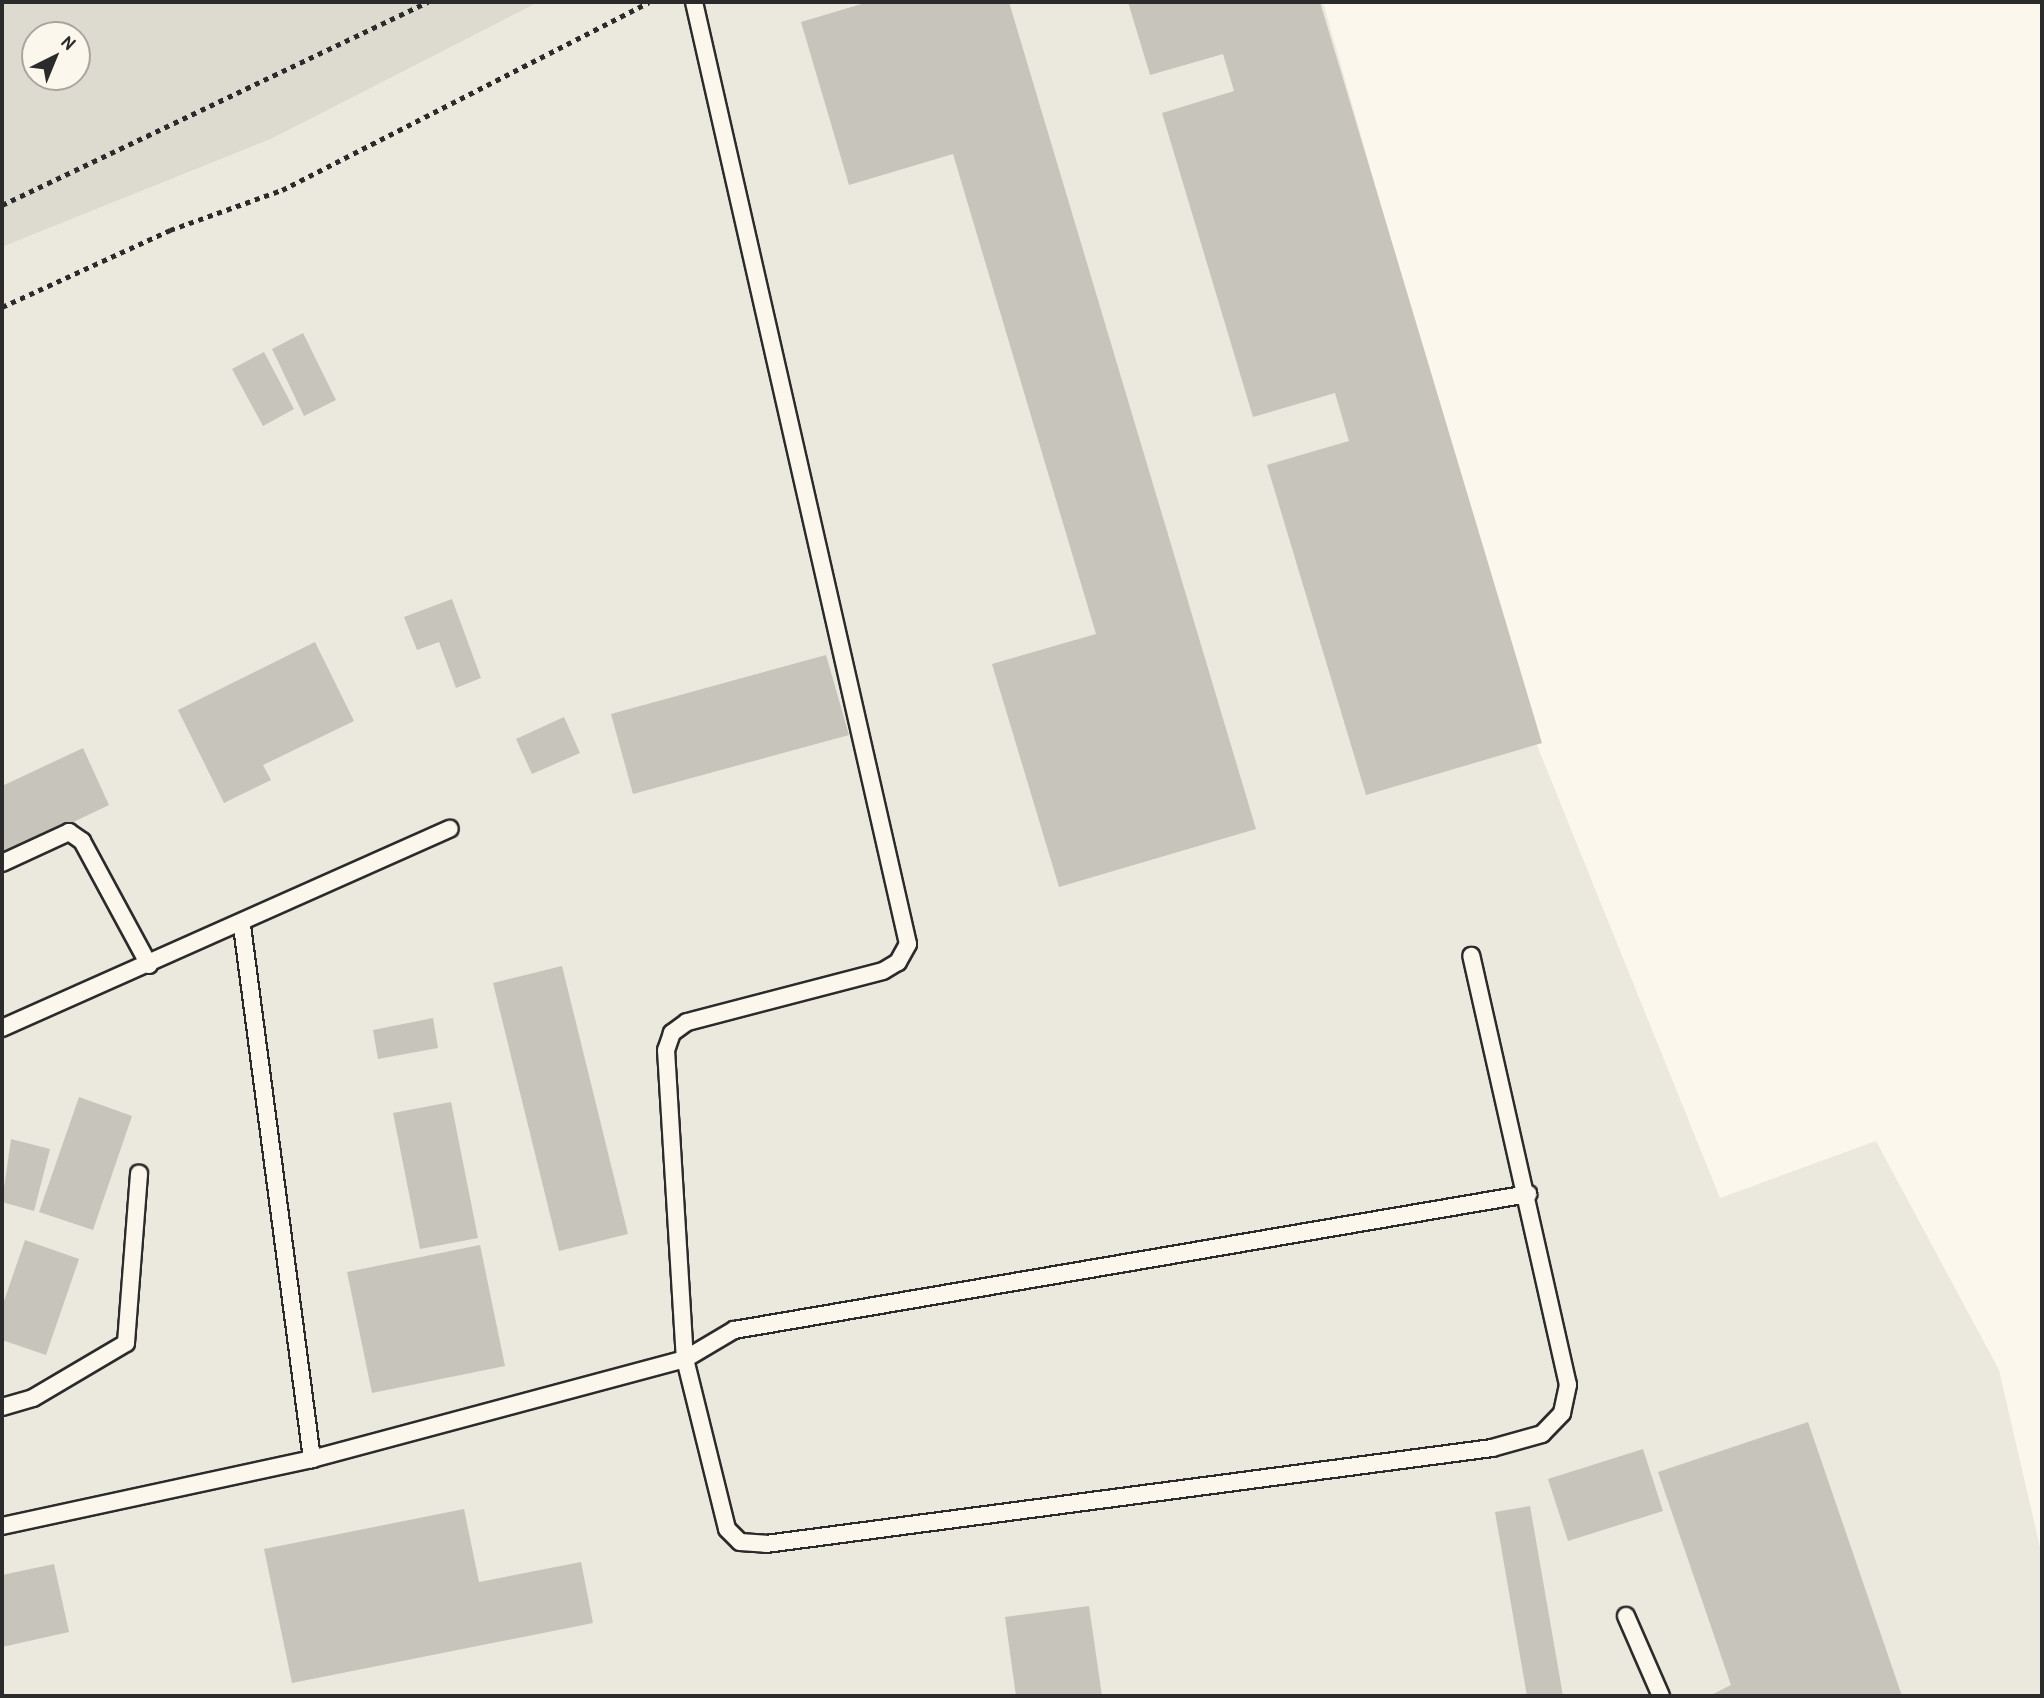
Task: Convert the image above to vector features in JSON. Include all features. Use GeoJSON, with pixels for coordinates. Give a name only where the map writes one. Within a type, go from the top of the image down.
{"type":"FeatureCollection","features":[{"type":"Feature","properties":{"kind":"lane"},"geometry":{"type":"LineString","coordinates":[[694,2],[908,944],[898,962],[883,971],[687,1021],[672,1033],[666,1050],[685,1359],[727,1529],[740,1542],[766,1544],[1492,1448],[1542,1434],[1562,1413],[1568,1385],[1528,1194],[1471,956]]}},
{"type":"Feature","properties":{"kind":"lane"},"geometry":{"type":"LineString","coordinates":[[2,1028],[242,926],[450,829]]}},
{"type":"Feature","properties":{"kind":"lane"},"geometry":{"type":"LineString","coordinates":[[2,863],[69,831],[82,841],[149,965]]}},
{"type":"Feature","properties":{"kind":"lane"},"geometry":{"type":"LineString","coordinates":[[242,926],[312,1459]]}},
{"type":"Feature","properties":{"kind":"lane"},"geometry":{"type":"LineString","coordinates":[[2,1407],[33,1398],[126,1343],[139,1172]]}},
{"type":"Feature","properties":{"kind":"lane"},"geometry":{"type":"LineString","coordinates":[[2,1526],[312,1459],[685,1359],[734,1330],[1528,1194]]}},
{"type":"Feature","properties":{"kind":"lane"},"geometry":{"type":"LineString","coordinates":[[1626,1616],[1661,1696]]}},
{"type":"Feature","properties":{"kind":"path"},"geometry":{"type":"LineString","coordinates":[[2,205],[428,2]]}},
{"type":"Feature","properties":{"kind":"path"},"geometry":{"type":"LineString","coordinates":[[2,307],[170,230],[282,190],[649,2]]}},
{"type":"Feature","properties":{"kind":"shaded area"},"geometry":{"type":"Polygon","coordinates":[[[2,2],[539,2],[271,139],[2,247],[2,2]]]}},
{"type":"Feature","properties":{"kind":"shaded area"},"geometry":{"type":"Polygon","coordinates":[[[539,2],[1323,2],[1528,723],[1720,1198],[1876,1141],[1999,1370],[2042,1556],[2042,1696],[2,1696],[2,247],[271,139],[539,2]]]}},
{"type":"Feature","properties":{"kind":"building"},"geometry":{"type":"Polygon","coordinates":[[[868,2],[1009,2],[1256,829],[1059,887],[992,664],[1096,634],[953,154],[849,185],[801,22],[868,2]]]}},
{"type":"Feature","properties":{"kind":"building"},"geometry":{"type":"Polygon","coordinates":[[[1128,2],[1320,2],[1542,743],[1366,795],[1267,465],[1349,441],[1335,393],[1253,417],[1162,113],[1234,91],[1223,54],[1150,75],[1128,2]]]}},
{"type":"Feature","properties":{"kind":"building"},"geometry":{"type":"Polygon","coordinates":[[[303,333],[336,400],[304,416],[272,349],[303,333]]]}},
{"type":"Feature","properties":{"kind":"building"},"geometry":{"type":"Polygon","coordinates":[[[264,352],[294,409],[263,426],[232,369],[264,352]]]}},
{"type":"Feature","properties":{"kind":"building"},"geometry":{"type":"Polygon","coordinates":[[[452,599],[481,678],[456,688],[439,642],[417,650],[404,617],[452,599]]]}},
{"type":"Feature","properties":{"kind":"building"},"geometry":{"type":"Polygon","coordinates":[[[315,642],[354,721],[263,765],[271,780],[224,803],[178,710],[315,642]]]}},
{"type":"Feature","properties":{"kind":"building"},"geometry":{"type":"Polygon","coordinates":[[[826,655],[849,735],[633,794],[611,714],[826,655]]]}},
{"type":"Feature","properties":{"kind":"building"},"geometry":{"type":"Polygon","coordinates":[[[564,717],[580,753],[532,774],[516,739],[564,717]]]}},
{"type":"Feature","properties":{"kind":"building"},"geometry":{"type":"Polygon","coordinates":[[[83,748],[109,805],[2,856],[2,786],[83,748]]]}},
{"type":"Feature","properties":{"kind":"building"},"geometry":{"type":"Polygon","coordinates":[[[562,966],[628,1234],[559,1251],[493,983],[562,966]]]}},
{"type":"Feature","properties":{"kind":"building"},"geometry":{"type":"Polygon","coordinates":[[[433,1018],[438,1048],[378,1059],[373,1030],[433,1018]]]}},
{"type":"Feature","properties":{"kind":"building"},"geometry":{"type":"Polygon","coordinates":[[[79,1097],[132,1116],[93,1230],[39,1212],[79,1097]]]}},
{"type":"Feature","properties":{"kind":"building"},"geometry":{"type":"Polygon","coordinates":[[[451,1102],[478,1238],[420,1249],[393,1113],[451,1102]]]}},
{"type":"Feature","properties":{"kind":"building"},"geometry":{"type":"Polygon","coordinates":[[[11,1139],[50,1149],[34,1211],[2,1202],[11,1139]]]}},
{"type":"Feature","properties":{"kind":"building"},"geometry":{"type":"Polygon","coordinates":[[[25,1240],[79,1259],[46,1355],[2,1340],[2,1307],[25,1240]]]}},
{"type":"Feature","properties":{"kind":"building"},"geometry":{"type":"Polygon","coordinates":[[[480,1245],[505,1366],[372,1393],[347,1272],[480,1245]]]}},
{"type":"Feature","properties":{"kind":"building"},"geometry":{"type":"Polygon","coordinates":[[[1808,1422],[1902,1696],[1709,1696],[1731,1685],[1658,1472],[1808,1422]]]}},
{"type":"Feature","properties":{"kind":"building"},"geometry":{"type":"Polygon","coordinates":[[[1643,1449],[1663,1511],[1568,1541],[1548,1479],[1643,1449]]]}},
{"type":"Feature","properties":{"kind":"building"},"geometry":{"type":"Polygon","coordinates":[[[1530,1506],[1563,1696],[1527,1696],[1495,1512],[1530,1506]]]}},
{"type":"Feature","properties":{"kind":"building"},"geometry":{"type":"Polygon","coordinates":[[[464,1509],[479,1582],[581,1562],[593,1623],[292,1683],[264,1549],[464,1509]]]}},
{"type":"Feature","properties":{"kind":"building"},"geometry":{"type":"Polygon","coordinates":[[[54,1564],[69,1632],[2,1647],[2,1575],[54,1564]]]}},
{"type":"Feature","properties":{"kind":"building"},"geometry":{"type":"Polygon","coordinates":[[[1089,1606],[1102,1696],[1016,1696],[1005,1617],[1089,1606]]]}}]}
